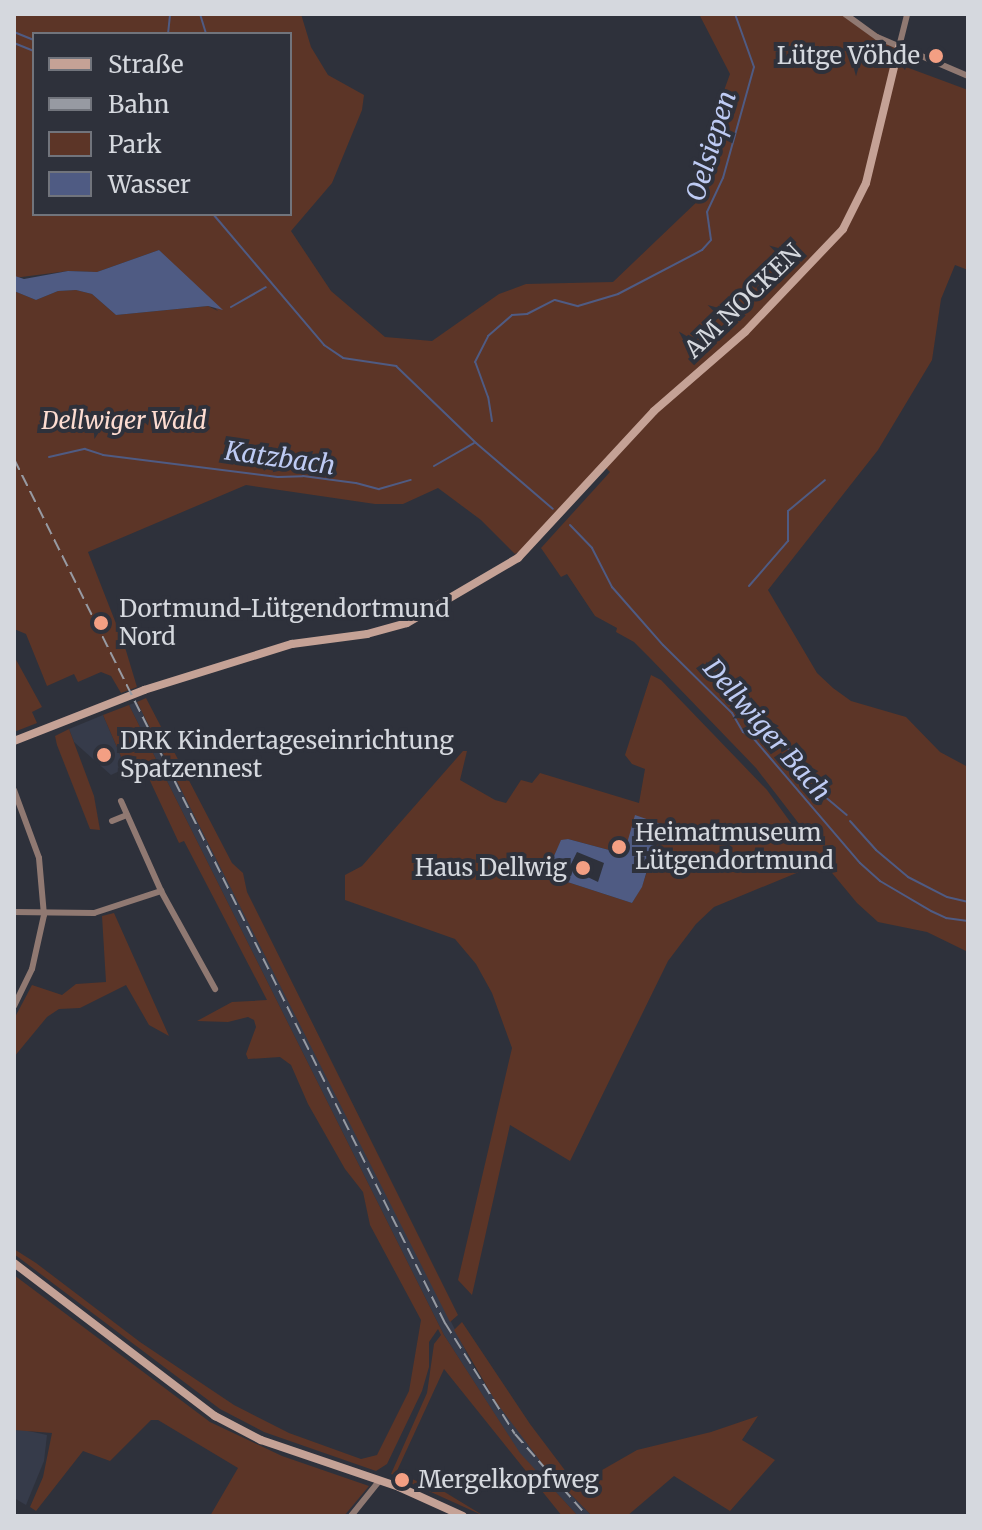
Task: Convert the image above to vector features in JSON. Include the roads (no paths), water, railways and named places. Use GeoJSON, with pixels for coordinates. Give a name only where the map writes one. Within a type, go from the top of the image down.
{"type":"FeatureCollection","features":[{"type":"Feature","properties":{"kind":"street"},"geometry":{"type":"LineString","coordinates":[[845,14],[877,37],[968,76]]}},
{"type":"Feature","properties":{"kind":"street","name":"AM NOCKEN"},"geometry":{"type":"LineString","coordinates":[[14,741],[144,690],[292,644],[367,634],[407,623],[514,561],[536,542],[654,411],[745,332],[843,229],[866,183],[907,14]]}},
{"type":"Feature","properties":{"kind":"street"},"geometry":{"type":"LineString","coordinates":[[14,790],[39,856],[44,915],[32,969],[14,1006]]}},
{"type":"Feature","properties":{"kind":"street"},"geometry":{"type":"LineString","coordinates":[[121,801],[161,891],[215,989]]}},
{"type":"Feature","properties":{"kind":"street"},"geometry":{"type":"LineString","coordinates":[[112,821],[127,815]]}},
{"type":"Feature","properties":{"kind":"street"},"geometry":{"type":"LineString","coordinates":[[14,912],[44,915],[112,909],[161,891]]}},
{"type":"Feature","properties":{"kind":"street"},"geometry":{"type":"LineString","coordinates":[[14,1263],[215,1416],[261,1440],[380,1480],[463,1516]]}},
{"type":"Feature","properties":{"kind":"street"},"geometry":{"type":"LineString","coordinates":[[351,1516],[380,1480]]}},
{"type":"Feature","properties":{"kind":"water"},"geometry":{"type":"Polygon","coordinates":[[[159,250],[223,310],[208,306],[116,315],[92,294],[76,290],[58,291],[36,300],[14,291],[15,276],[24,279],[68,271],[97,272],[159,250]]]}},
{"type":"Feature","properties":{"kind":"water"},"geometry":{"type":"Polygon","coordinates":[[[635,815],[661,824],[642,887],[632,903],[552,877],[554,856],[561,840],[568,839],[624,854],[635,815]],[[577,852],[570,866],[564,865],[562,873],[571,876],[573,870],[598,882],[604,863],[577,852]]]}},
{"type":"Feature","properties":{"kind":"waterway"},"geometry":{"type":"LineString","coordinates":[[168,32],[170,14]]}},
{"type":"Feature","properties":{"kind":"waterway"},"geometry":{"type":"LineString","coordinates":[[200,14],[205,32]]}},
{"type":"Feature","properties":{"kind":"waterway","name":"Oelsiepen"},"geometry":{"type":"LineString","coordinates":[[492,421],[488,397],[475,362],[488,336],[512,315],[527,314],[555,300],[578,306],[618,294],[702,250],[711,240],[707,212],[723,178],[754,67],[735,14]]}},
{"type":"Feature","properties":{"kind":"waterway","name":"Dellwiger Bach"},"geometry":{"type":"LineString","coordinates":[[14,32],[32,39]]}},
{"type":"Feature","properties":{"kind":"waterway"},"geometry":{"type":"LineString","coordinates":[[14,43],[32,50]]}},
{"type":"Feature","properties":{"kind":"waterway","name":"Dellwiger Bach"},"geometry":{"type":"LineString","coordinates":[[215,216],[324,345],[343,358],[396,366],[476,443],[553,509]]}},
{"type":"Feature","properties":{"kind":"waterway"},"geometry":{"type":"LineString","coordinates":[[231,307],[266,287]]}},
{"type":"Feature","properties":{"kind":"waterway","name":"Katzbach"},"geometry":{"type":"LineString","coordinates":[[434,466],[474,443]]}},
{"type":"Feature","properties":{"kind":"waterway","name":"Katzbach"},"geometry":{"type":"LineString","coordinates":[[49,457],[85,449],[103,455],[278,477],[303,476],[379,489],[411,480]]}},
{"type":"Feature","properties":{"kind":"waterway"},"geometry":{"type":"LineString","coordinates":[[749,586],[788,541],[788,511],[825,480]]}},
{"type":"Feature","properties":{"kind":"waterway","name":"Dellwiger Bach"},"geometry":{"type":"LineString","coordinates":[[570,525],[592,548],[612,587],[663,645],[732,713],[743,732],[754,739],[860,863],[880,881],[931,911],[946,918],[968,921]]}},
{"type":"Feature","properties":{"kind":"waterway"},"geometry":{"type":"LineString","coordinates":[[764,720],[817,783]]}},
{"type":"Feature","properties":{"kind":"waterway"},"geometry":{"type":"LineString","coordinates":[[823,790],[823,795],[847,815]]}},
{"type":"Feature","properties":{"kind":"waterway"},"geometry":{"type":"LineString","coordinates":[[850,821],[876,850],[908,877],[947,897],[968,902]]}},
{"type":"Feature","properties":{"kind":"railway"},"geometry":{"type":"LineString","coordinates":[[14,459],[445,1323],[515,1434],[587,1516]]}},
{"type":"Feature","properties":{"kind":"place","name":"Lütge Vöhde"},"geometry":{"type":"Point","coordinates":[936,56]}},
{"type":"Feature","properties":{"kind":"place","name":"Dortmund-Lütgendortmund Nord"},"geometry":{"type":"Point","coordinates":[101,623]}},
{"type":"Feature","properties":{"kind":"place","name":"DRK Kindertageseinrichtung Spatzennest"},"geometry":{"type":"Point","coordinates":[104,755]}},
{"type":"Feature","properties":{"kind":"place","name":"Heimatmuseum Lütgendortmund"},"geometry":{"type":"Point","coordinates":[619,847]}},
{"type":"Feature","properties":{"kind":"place","name":"Haus Dellwig"},"geometry":{"type":"Point","coordinates":[583,868]}},
{"type":"Feature","properties":{"kind":"place","name":"Mergelkopfweg"},"geometry":{"type":"Point","coordinates":[402,1480]}},
{"type":"Feature","properties":{"kind":"park label","name":"Dellwiger Wald"},"geometry":{"type":"Point","coordinates":[124,421]}}]}
